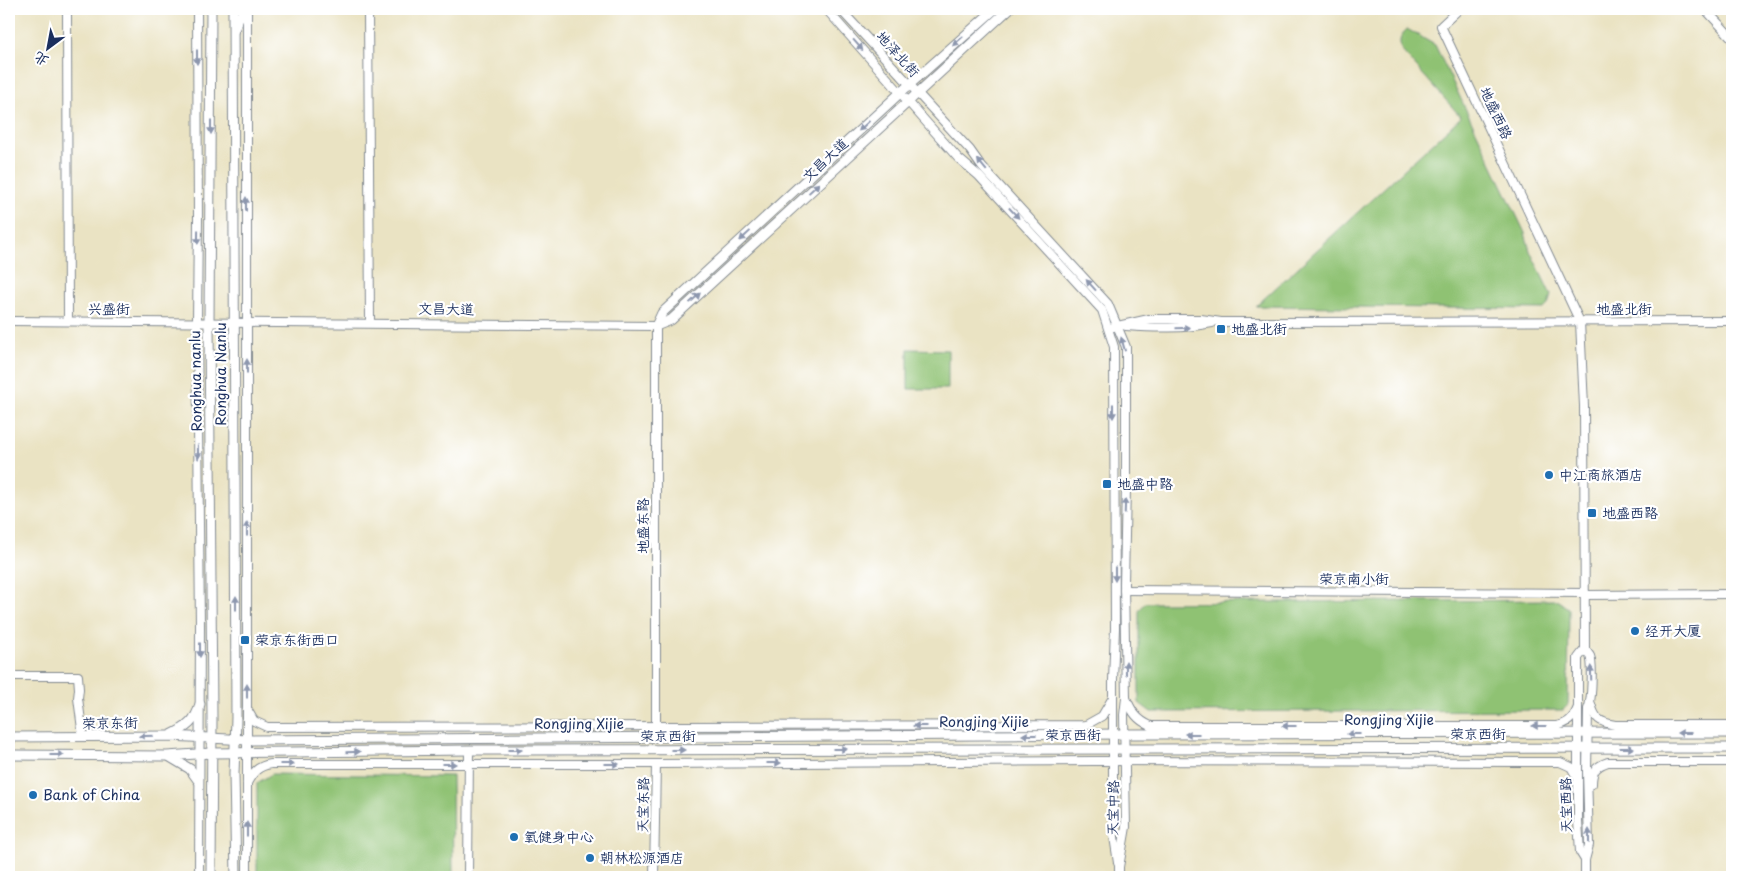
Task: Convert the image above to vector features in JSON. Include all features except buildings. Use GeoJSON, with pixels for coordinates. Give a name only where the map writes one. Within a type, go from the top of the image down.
{"type":"FeatureCollection","features":[{"type":"Feature","properties":{"kind":"main road","name":"Ronghua nanlu"},"geometry":{"type":"LineString","coordinates":[[211,9],[211,877]]}},
{"type":"Feature","properties":{"kind":"main road","name":"Ronghua Nanlu"},"geometry":{"type":"LineString","coordinates":[[233,9],[235,323],[234,753],[237,877]]}},
{"type":"Feature","properties":{"kind":"main road","name":"文昌大道"},"geometry":{"type":"LineString","coordinates":[[656,326],[662,313],[900,93],[995,9]]}},
{"type":"Feature","properties":{"kind":"main road","name":"文昌大道"},"geometry":{"type":"LineString","coordinates":[[656,326],[671,320],[1009,9]]}},
{"type":"Feature","properties":{"kind":"main road"},"geometry":{"type":"LineString","coordinates":[[170,736],[192,722],[200,704]]}},
{"type":"Feature","properties":{"kind":"main road","name":"Rongjing Xijie"},"geometry":{"type":"LineString","coordinates":[[212,738],[248,740],[1113,734],[1732,733]]}},
{"type":"Feature","properties":{"kind":"main road","name":"荣京东街"},"geometry":{"type":"LineString","coordinates":[[9,737],[170,736],[212,738]]}},
{"type":"Feature","properties":{"kind":"main road","name":"荣京西街"},"geometry":{"type":"LineString","coordinates":[[212,753],[469,750],[1732,748]]}},
{"type":"Feature","properties":{"kind":"main road"},"geometry":{"type":"LineString","coordinates":[[9,755],[167,756],[212,753]]}},
{"type":"Feature","properties":{"kind":"main road"},"geometry":{"type":"LineString","coordinates":[[167,756],[190,769],[198,780]]}},
{"type":"Feature","properties":{"kind":"street"},"geometry":{"type":"LineString","coordinates":[[67,9],[68,321]]}},
{"type":"Feature","properties":{"kind":"street"},"geometry":{"type":"LineString","coordinates":[[197,9],[197,323],[200,626],[199,877]]}},
{"type":"Feature","properties":{"kind":"street"},"geometry":{"type":"LineString","coordinates":[[233,33],[245,9]]}},
{"type":"Feature","properties":{"kind":"street"},"geometry":{"type":"LineString","coordinates":[[245,9],[247,877]]}},
{"type":"Feature","properties":{"kind":"street"},"geometry":{"type":"LineString","coordinates":[[368,9],[370,322]]}},
{"type":"Feature","properties":{"kind":"street","name":"地泽北街"},"geometry":{"type":"LineString","coordinates":[[826,9],[908,102]]}},
{"type":"Feature","properties":{"kind":"street","name":"地泽北街"},"geometry":{"type":"LineString","coordinates":[[840,9],[917,94]]}},
{"type":"Feature","properties":{"kind":"street","name":"地盛西路"},"geometry":{"type":"LineString","coordinates":[[1459,9],[1442,26],[1580,322],[1584,406],[1585,649],[1590,656],[1591,704],[1588,709],[1583,733]]}},
{"type":"Feature","properties":{"kind":"street"},"geometry":{"type":"LineString","coordinates":[[1705,9],[1732,38]]}},
{"type":"Feature","properties":{"kind":"street"},"geometry":{"type":"LineString","coordinates":[[917,94],[970,150],[982,166],[1108,304],[1126,347],[1125,734]]}},
{"type":"Feature","properties":{"kind":"street"},"geometry":{"type":"LineString","coordinates":[[908,102],[958,158],[980,176],[1102,310],[1114,347],[1115,628],[1113,734]]}},
{"type":"Feature","properties":{"kind":"street"},"geometry":{"type":"LineString","coordinates":[[198,219],[211,187]]}},
{"type":"Feature","properties":{"kind":"street","name":"兴盛街"},"geometry":{"type":"LineString","coordinates":[[9,321],[210,323]]}},
{"type":"Feature","properties":{"kind":"street","name":"地盛北街"},"geometry":{"type":"LineString","coordinates":[[1117,325],[1149,328],[1190,328],[1216,322],[1732,321]]}},
{"type":"Feature","properties":{"kind":"street","name":"文昌大道"},"geometry":{"type":"LineString","coordinates":[[210,323],[370,322],[656,326]]}},
{"type":"Feature","properties":{"kind":"street"},"geometry":{"type":"LineString","coordinates":[[1108,329],[1117,325]]}},
{"type":"Feature","properties":{"kind":"street","name":"地盛东路"},"geometry":{"type":"LineString","coordinates":[[656,326],[656,726]]}},
{"type":"Feature","properties":{"kind":"street"},"geometry":{"type":"LineString","coordinates":[[235,448],[247,419]]}},
{"type":"Feature","properties":{"kind":"street","name":"荣京南小街"},"geometry":{"type":"LineString","coordinates":[[1124,590],[1732,594]]}},
{"type":"Feature","properties":{"kind":"street"},"geometry":{"type":"LineString","coordinates":[[200,626],[212,597]]}},
{"type":"Feature","properties":{"kind":"street","name":"地盛西路"},"geometry":{"type":"LineString","coordinates":[[1583,733],[1578,707],[1578,658],[1585,649]]}},
{"type":"Feature","properties":{"kind":"street"},"geometry":{"type":"LineString","coordinates":[[9,676],[78,676],[83,737]]}},
{"type":"Feature","properties":{"kind":"street"},"geometry":{"type":"LineString","coordinates":[[247,709],[254,721],[267,727],[1086,725],[1102,716],[1113,697]]}},
{"type":"Feature","properties":{"kind":"street"},"geometry":{"type":"LineString","coordinates":[[1126,698],[1132,713],[1139,720],[1151,726],[1556,726],[1564,725],[1575,716],[1578,707]]}},
{"type":"Feature","properties":{"kind":"street"},"geometry":{"type":"LineString","coordinates":[[1591,704],[1594,716],[1604,723],[1615,725],[1732,725]]}},
{"type":"Feature","properties":{"kind":"street"},"geometry":{"type":"LineString","coordinates":[[1583,733],[1583,748]]}},
{"type":"Feature","properties":{"kind":"street","name":"天宝中路"},"geometry":{"type":"LineString","coordinates":[[1113,734],[1113,830],[1119,877]]}},
{"type":"Feature","properties":{"kind":"street","name":"天宝中路"},"geometry":{"type":"LineString","coordinates":[[1119,867],[1126,827],[1125,734]]}},
{"type":"Feature","properties":{"kind":"street","name":"天宝西路"},"geometry":{"type":"LineString","coordinates":[[1583,748],[1578,779],[1578,821],[1580,852],[1585,860]]}},
{"type":"Feature","properties":{"kind":"street","name":"天宝西路"},"geometry":{"type":"LineString","coordinates":[[1583,748],[1589,811],[1589,845],[1585,860],[1585,877]]}},
{"type":"Feature","properties":{"kind":"street"},"geometry":{"type":"LineString","coordinates":[[468,877],[469,750]]}},
{"type":"Feature","properties":{"kind":"street"},"geometry":{"type":"LineString","coordinates":[[247,783],[255,770],[262,765],[271,764],[1113,761],[1560,762],[1571,767],[1578,779]]}},
{"type":"Feature","properties":{"kind":"street"},"geometry":{"type":"LineString","coordinates":[[1589,811],[1592,804],[1592,777],[1599,765],[1608,762],[1732,762]]}},
{"type":"Feature","properties":{"kind":"street","name":"天宝东路"},"geometry":{"type":"LineString","coordinates":[[654,877],[656,764]]}},
{"type":"Feature","properties":{"kind":"street"},"geometry":{"type":"LineString","coordinates":[[237,877],[247,856]]}},
{"type":"Feature","properties":{"kind":"green space"},"geometry":{"type":"Polygon","coordinates":[[[1407,29],[1435,45],[1525,233],[1530,251],[1551,295],[1548,305],[1544,309],[1256,306],[1461,117],[1402,51],[1400,39],[1407,29]]]}},
{"type":"Feature","properties":{"kind":"green space"},"geometry":{"type":"Polygon","coordinates":[[[908,349],[948,350],[948,389],[908,389],[908,349]]]}},
{"type":"Feature","properties":{"kind":"green space"},"geometry":{"type":"Polygon","coordinates":[[[1557,600],[1569,609],[1568,705],[1563,710],[1151,712],[1139,703],[1139,611],[1145,603],[1557,600]]]}},
{"type":"Feature","properties":{"kind":"green space"},"geometry":{"type":"Polygon","coordinates":[[[272,774],[452,776],[453,877],[257,877],[257,783],[272,774]]]}},
{"type":"Feature","properties":{"kind":"place","name":"地盛北街"},"geometry":{"type":"Point","coordinates":[1221,329]}},
{"type":"Feature","properties":{"kind":"place","name":"中江商旅酒店"},"geometry":{"type":"Point","coordinates":[1549,475]}},
{"type":"Feature","properties":{"kind":"place","name":"地盛中路"},"geometry":{"type":"Point","coordinates":[1107,484]}},
{"type":"Feature","properties":{"kind":"place","name":"地盛西路"},"geometry":{"type":"Point","coordinates":[1592,513]}},
{"type":"Feature","properties":{"kind":"place","name":"经开大厦"},"geometry":{"type":"Point","coordinates":[1635,631]}},
{"type":"Feature","properties":{"kind":"place","name":"荣京东街西口"},"geometry":{"type":"Point","coordinates":[245,640]}},
{"type":"Feature","properties":{"kind":"place","name":"Bank of China"},"geometry":{"type":"Point","coordinates":[33,795]}},
{"type":"Feature","properties":{"kind":"place","name":"氧健身中心"},"geometry":{"type":"Point","coordinates":[514,837]}},
{"type":"Feature","properties":{"kind":"place","name":"朝林松源酒店"},"geometry":{"type":"Point","coordinates":[590,858]}}]}
